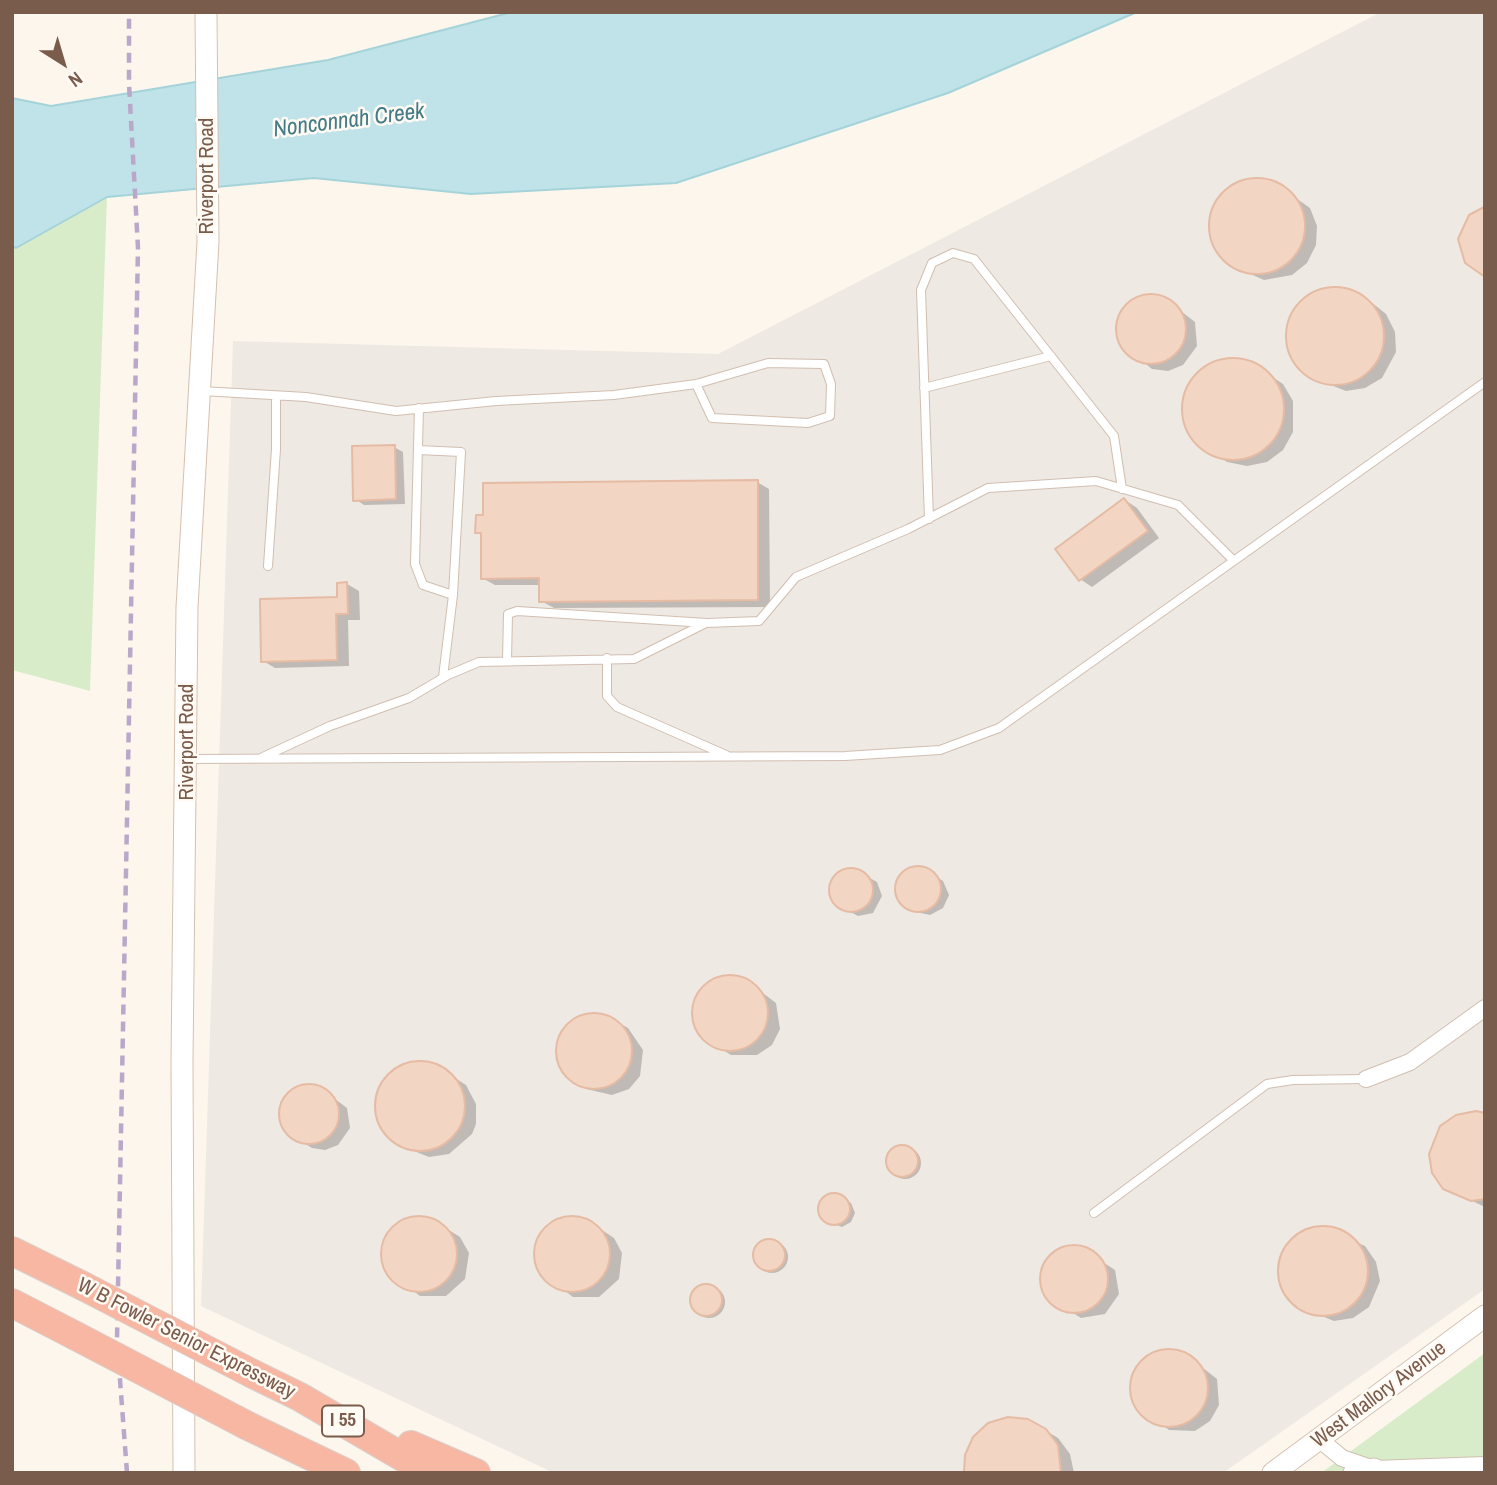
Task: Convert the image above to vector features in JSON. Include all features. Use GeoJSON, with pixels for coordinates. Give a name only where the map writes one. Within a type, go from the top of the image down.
{"type":"FeatureCollection","features":[{"type":"Feature","properties":{"kind":"highway","name":"W B Fowler Senior Expressway"},"geometry":{"type":"LineString","coordinates":[[12,1251],[300,1397],[430,1473]]}},
{"type":"Feature","properties":{"kind":"highway","name":"I 55"},"geometry":{"type":"LineString","coordinates":[[12,1303],[346,1473]]}},
{"type":"Feature","properties":{"kind":"highway"},"geometry":{"type":"LineString","coordinates":[[300,1397],[474,1472]]}},
{"type":"Feature","properties":{"kind":"highway"},"geometry":{"type":"LineString","coordinates":[[256,1429],[312,1473]]}},
{"type":"Feature","properties":{"kind":"main road","name":"Riverport Road"},"geometry":{"type":"LineString","coordinates":[[184,1473],[183,1062],[187,607],[208,242],[206,12]]}},
{"type":"Feature","properties":{"kind":"main road","name":"West Mallory Avenue"},"geometry":{"type":"LineString","coordinates":[[1273,1473],[1485,1316]]}},
{"type":"Feature","properties":{"kind":"street"},"geometry":{"type":"LineString","coordinates":[[1366,1079],[1410,1062],[1485,1008]]}},
{"type":"Feature","properties":{"kind":"street"},"geometry":{"type":"LineString","coordinates":[[1319,1439],[1342,1458],[1364,1471],[1485,1465]]}},
{"type":"Feature","properties":{"kind":"lane"},"geometry":{"type":"LineString","coordinates":[[929,519],[920,290],[932,263],[953,253],[974,259],[1114,436],[1122,489]]}},
{"type":"Feature","properties":{"kind":"lane"},"geometry":{"type":"LineString","coordinates":[[924,388],[1051,356]]}},
{"type":"Feature","properties":{"kind":"lane"},"geometry":{"type":"LineString","coordinates":[[199,391],[276,396],[396,411],[495,401],[614,395],[696,384],[768,363],[824,364],[831,384],[830,416],[808,423],[712,418],[696,384]]}},
{"type":"Feature","properties":{"kind":"lane"},"geometry":{"type":"LineString","coordinates":[[187,759],[845,756],[940,750],[999,728],[1485,382]]}},
{"type":"Feature","properties":{"kind":"lane"},"geometry":{"type":"LineString","coordinates":[[268,566],[276,449],[276,396]]}},
{"type":"Feature","properties":{"kind":"lane"},"geometry":{"type":"LineString","coordinates":[[419,408],[415,564],[423,585],[453,595]]}},
{"type":"Feature","properties":{"kind":"lane"},"geometry":{"type":"LineString","coordinates":[[418,450],[461,452],[453,595],[443,677]]}},
{"type":"Feature","properties":{"kind":"lane"},"geometry":{"type":"LineString","coordinates":[[507,661],[508,614],[517,611],[707,623],[759,621],[796,577],[929,519],[988,488],[1096,481],[1178,505],[1233,559]]}},
{"type":"Feature","properties":{"kind":"lane"},"geometry":{"type":"LineString","coordinates":[[260,759],[330,726],[409,698],[443,677],[479,662],[634,659],[707,623]]}},
{"type":"Feature","properties":{"kind":"lane"},"geometry":{"type":"LineString","coordinates":[[607,658],[607,696],[617,707],[729,756]]}},
{"type":"Feature","properties":{"kind":"lane"},"geometry":{"type":"LineString","coordinates":[[1094,1213],[1267,1084],[1293,1080],[1366,1079]]}},
{"type":"Feature","properties":{"kind":"shaded area"},"geometry":{"type":"Polygon","coordinates":[[[1381,12],[1485,12],[1485,1289],[1223,1473],[554,1473],[201,1306],[233,341],[718,354],[1381,12]]]}},
{"type":"Feature","properties":{"kind":"green space"},"geometry":{"type":"Polygon","coordinates":[[[107,197],[90,691],[12,670],[12,246],[16,248],[107,197]]]}},
{"type":"Feature","properties":{"kind":"green space"},"geometry":{"type":"Polygon","coordinates":[[[1485,1353],[1485,1473],[1321,1473],[1485,1353]]]}},
{"type":"Feature","properties":{"kind":"water","name":"Nonconnah Creek"},"geometry":{"type":"Polygon","coordinates":[[[512,12],[1137,12],[948,93],[676,183],[471,194],[314,178],[107,197],[16,248],[12,246],[12,98],[51,106],[328,60],[512,12]]]}},
{"type":"Feature","properties":{"kind":"building"},"geometry":{"type":"Polygon","coordinates":[[[1257,178],[1275,181],[1291,192],[1302,208],[1305,226],[1302,244],[1291,260],[1275,271],[1257,274],[1239,271],[1223,260],[1212,244],[1209,226],[1212,208],[1223,192],[1239,181],[1257,178]]]}},
{"type":"Feature","properties":{"kind":"building"},"geometry":{"type":"Polygon","coordinates":[[[1485,206],[1485,277],[1465,263],[1458,239],[1469,215],[1485,206]]]}},
{"type":"Feature","properties":{"kind":"building"},"geometry":{"type":"Polygon","coordinates":[[[1335,287],[1354,291],[1370,301],[1380,317],[1384,336],[1380,355],[1370,371],[1354,381],[1335,385],[1316,381],[1300,371],[1290,355],[1286,336],[1290,317],[1300,301],[1316,291],[1335,287]]]}},
{"type":"Feature","properties":{"kind":"building"},"geometry":{"type":"Polygon","coordinates":[[[1158,294],[1171,300],[1180,309],[1184,315],[1184,343],[1176,354],[1165,362],[1144,364],[1126,354],[1118,343],[1116,322],[1126,304],[1137,296],[1158,294]]]}},
{"type":"Feature","properties":{"kind":"building"},"geometry":{"type":"Polygon","coordinates":[[[1233,358],[1252,362],[1269,373],[1280,390],[1284,409],[1280,428],[1269,445],[1252,456],[1233,460],[1214,456],[1197,445],[1186,428],[1182,409],[1186,390],[1197,373],[1214,362],[1233,358]]]}},
{"type":"Feature","properties":{"kind":"building"},"geometry":{"type":"Polygon","coordinates":[[[395,445],[396,499],[353,501],[352,446],[395,445]]]}},
{"type":"Feature","properties":{"kind":"building"},"geometry":{"type":"Polygon","coordinates":[[[758,480],[758,600],[539,602],[539,578],[481,579],[481,533],[475,533],[476,515],[483,515],[483,483],[758,480]]]}},
{"type":"Feature","properties":{"kind":"building"},"geometry":{"type":"Polygon","coordinates":[[[1124,498],[1148,531],[1079,581],[1055,549],[1124,498]]]}},
{"type":"Feature","properties":{"kind":"building"},"geometry":{"type":"Polygon","coordinates":[[[347,582],[348,614],[336,614],[337,660],[261,662],[260,599],[337,597],[337,583],[347,582]]]}},
{"type":"Feature","properties":{"kind":"building"},"geometry":{"type":"Polygon","coordinates":[[[918,866],[934,873],[941,889],[934,905],[918,912],[902,905],[895,889],[902,873],[918,866]]]}},
{"type":"Feature","properties":{"kind":"building"},"geometry":{"type":"Polygon","coordinates":[[[851,868],[860,869],[867,874],[872,881],[872,899],[867,906],[860,911],[851,912],[842,911],[835,906],[830,899],[829,890],[830,881],[835,874],[842,869],[851,868]]]}},
{"type":"Feature","properties":{"kind":"building"},"geometry":{"type":"Polygon","coordinates":[[[738,975],[751,981],[762,992],[768,1005],[766,1028],[751,1045],[738,1051],[722,1051],[709,1045],[694,1028],[692,1005],[698,992],[715,977],[738,975]]]}},
{"type":"Feature","properties":{"kind":"building"},"geometry":{"type":"Polygon","coordinates":[[[602,1013],[615,1019],[626,1030],[632,1043],[630,1066],[615,1083],[602,1089],[586,1089],[573,1083],[558,1066],[556,1043],[562,1030],[579,1015],[602,1013]]]}},
{"type":"Feature","properties":{"kind":"building"},"geometry":{"type":"Polygon","coordinates":[[[420,1061],[445,1069],[457,1081],[465,1106],[457,1131],[445,1143],[420,1151],[395,1143],[383,1131],[375,1106],[383,1081],[395,1069],[420,1061]]]}},
{"type":"Feature","properties":{"kind":"building"},"geometry":{"type":"Polygon","coordinates":[[[303,1084],[315,1084],[334,1097],[339,1114],[337,1126],[326,1139],[315,1144],[303,1144],[284,1131],[279,1120],[279,1108],[292,1089],[303,1084]]]}},
{"type":"Feature","properties":{"kind":"building"},"geometry":{"type":"Polygon","coordinates":[[[1476,1111],[1485,1113],[1485,1199],[1471,1201],[1443,1189],[1432,1173],[1429,1154],[1440,1126],[1456,1115],[1476,1111]]]}},
{"type":"Feature","properties":{"kind":"building"},"geometry":{"type":"Polygon","coordinates":[[[902,1145],[913,1150],[918,1161],[913,1172],[902,1177],[891,1172],[886,1161],[891,1150],[902,1145]]]}},
{"type":"Feature","properties":{"kind":"building"},"geometry":{"type":"Polygon","coordinates":[[[834,1193],[845,1198],[850,1209],[845,1220],[834,1225],[823,1220],[818,1209],[823,1198],[834,1193]]]}},
{"type":"Feature","properties":{"kind":"building"},"geometry":{"type":"Polygon","coordinates":[[[427,1216],[440,1222],[451,1233],[457,1246],[455,1269],[440,1286],[427,1292],[411,1292],[398,1286],[383,1269],[381,1246],[387,1233],[404,1218],[427,1216]]]}},
{"type":"Feature","properties":{"kind":"building"},"geometry":{"type":"Polygon","coordinates":[[[580,1216],[593,1222],[604,1233],[610,1246],[608,1269],[593,1286],[580,1292],[564,1292],[551,1286],[536,1269],[534,1246],[540,1233],[557,1218],[580,1216]]]}},
{"type":"Feature","properties":{"kind":"building"},"geometry":{"type":"Polygon","coordinates":[[[1323,1226],[1340,1230],[1355,1239],[1364,1254],[1368,1271],[1364,1288],[1355,1303],[1340,1312],[1323,1316],[1306,1312],[1291,1303],[1282,1288],[1278,1271],[1282,1254],[1291,1239],[1306,1230],[1323,1226]]]}},
{"type":"Feature","properties":{"kind":"building"},"geometry":{"type":"Polygon","coordinates":[[[769,1239],[780,1244],[785,1255],[780,1266],[769,1271],[758,1266],[753,1255],[758,1244],[769,1239]]]}},
{"type":"Feature","properties":{"kind":"building"},"geometry":{"type":"Polygon","coordinates":[[[1074,1245],[1087,1248],[1098,1255],[1105,1266],[1108,1279],[1105,1292],[1098,1303],[1087,1310],[1074,1313],[1061,1310],[1050,1303],[1043,1292],[1040,1279],[1043,1266],[1050,1255],[1061,1248],[1074,1245]]]}},
{"type":"Feature","properties":{"kind":"building"},"geometry":{"type":"Polygon","coordinates":[[[706,1284],[717,1289],[722,1300],[717,1311],[706,1316],[695,1311],[690,1300],[695,1289],[706,1284]]]}},
{"type":"Feature","properties":{"kind":"building"},"geometry":{"type":"Polygon","coordinates":[[[1161,1349],[1177,1349],[1191,1355],[1202,1366],[1208,1380],[1208,1396],[1202,1410],[1191,1421],[1177,1427],[1161,1427],[1147,1421],[1136,1410],[1130,1396],[1130,1380],[1136,1366],[1147,1355],[1161,1349]]]}},
{"type":"Feature","properties":{"kind":"building"},"geometry":{"type":"Polygon","coordinates":[[[1008,1417],[1028,1419],[1046,1429],[1058,1445],[1061,1473],[964,1473],[965,1455],[973,1437],[988,1423],[1008,1417]]]}},
{"type":"Feature","properties":{"kind":"railway"},"geometry":{"type":"LineString","coordinates":[[127,1473],[117,1340],[138,248],[129,84],[129,12]]}}]}
